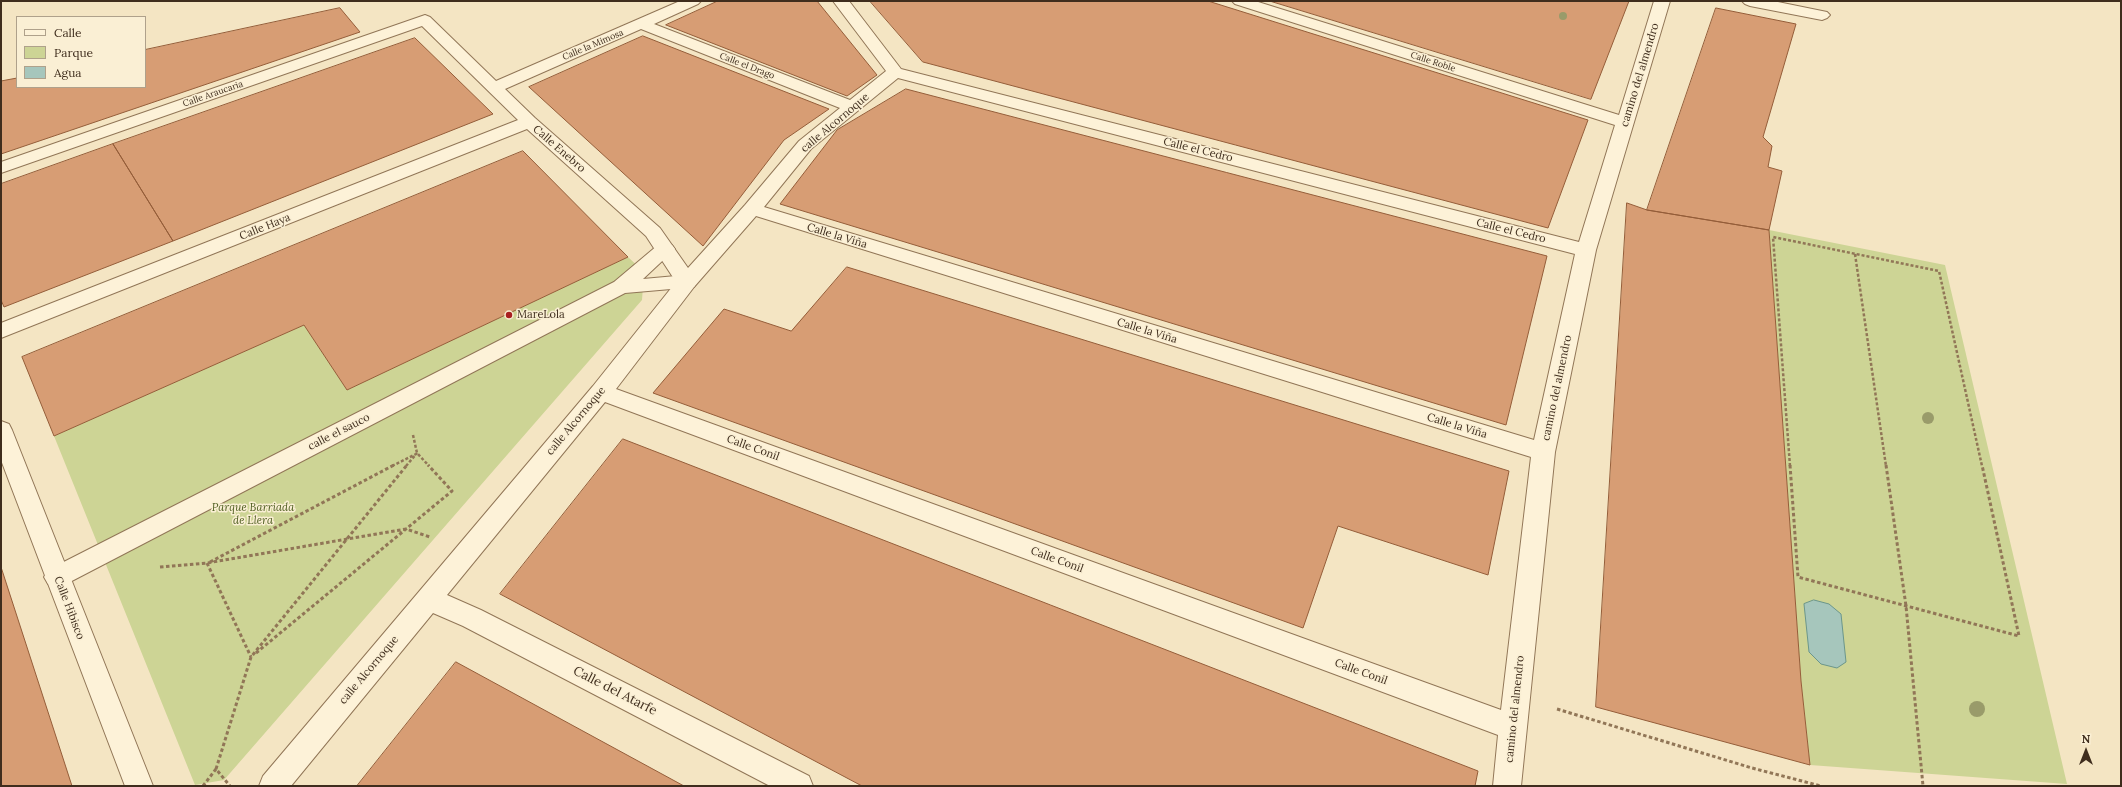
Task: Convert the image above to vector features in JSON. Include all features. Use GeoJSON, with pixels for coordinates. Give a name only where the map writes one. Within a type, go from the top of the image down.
{"type":"FeatureCollection","features":[{"type":"Feature","properties":{"kind":"street","name":"Calle la Mimosa"},"geometry":{"type":"LineString","coordinates":[[494,88],[693,1]]}},
{"type":"Feature","properties":{"kind":"street"},"geometry":{"type":"LineString","coordinates":[[841,1],[895,72]]}},
{"type":"Feature","properties":{"kind":"street","name":"Calle Roble"},"geometry":{"type":"LineString","coordinates":[[1240,1],[1626,123]]}},
{"type":"Feature","properties":{"kind":"street","name":"camino del almendro"},"geometry":{"type":"LineString","coordinates":[[1507,786],[1543,452],[1586,250],[1662,1]]}},
{"type":"Feature","properties":{"kind":"street"},"geometry":{"type":"LineString","coordinates":[[1750,1],[1822,15]]}},
{"type":"Feature","properties":{"kind":"street","name":"Calle Enebro"},"geometry":{"type":"LineString","coordinates":[[425,20],[529,122],[653,232],[687,282]]}},
{"type":"Feature","properties":{"kind":"street","name":"Calle Araucaria"},"geometry":{"type":"LineString","coordinates":[[1,168],[425,20]]}},
{"type":"Feature","properties":{"kind":"street","name":"Calle el Drago"},"geometry":{"type":"LineString","coordinates":[[641,24],[853,107]]}},
{"type":"Feature","properties":{"kind":"street","name":"calle Alcornoque"},"geometry":{"type":"LineString","coordinates":[[272,786],[601,392],[687,282],[752,209],[805,145],[895,72]]}},
{"type":"Feature","properties":{"kind":"street","name":"Calle el Cedro"},"geometry":{"type":"LineString","coordinates":[[895,72],[1586,250]]}},
{"type":"Feature","properties":{"kind":"street","name":"Calle Haya"},"geometry":{"type":"LineString","coordinates":[[1,331],[529,122]]}},
{"type":"Feature","properties":{"kind":"street","name":"Calle la Viña"},"geometry":{"type":"LineString","coordinates":[[752,209],[1543,452]]}},
{"type":"Feature","properties":{"kind":"street","name":"calle el sauco"},"geometry":{"type":"LineString","coordinates":[[57,577],[621,287],[665,249]]}},
{"type":"Feature","properties":{"kind":"street","name":"calle el sauco"},"geometry":{"type":"LineString","coordinates":[[621,287],[687,282]]}},
{"type":"Feature","properties":{"kind":"street","name":"Calle Conil"},"geometry":{"type":"LineString","coordinates":[[601,392],[1514,728]]}},
{"type":"Feature","properties":{"kind":"street","name":"Calle Hibisco"},"geometry":{"type":"LineString","coordinates":[[1,430],[139,786]]}},
{"type":"Feature","properties":{"kind":"street","name":"Calle del Atarfe"},"geometry":{"type":"LineString","coordinates":[[429,599],[472,618],[799,786]]}},
{"type":"Feature","properties":{"kind":"path"},"geometry":{"type":"LineString","coordinates":[[1773,237],[1939,270],[2019,636],[1906,606],[1798,577],[1773,237]]}},
{"type":"Feature","properties":{"kind":"path"},"geometry":{"type":"LineString","coordinates":[[1855,254],[1906,606],[1923,786]]}},
{"type":"Feature","properties":{"kind":"path"},"geometry":{"type":"LineString","coordinates":[[251,657],[452,491],[417,453]]}},
{"type":"Feature","properties":{"kind":"path"},"geometry":{"type":"LineString","coordinates":[[203,786],[216,768],[251,657],[417,453]]}},
{"type":"Feature","properties":{"kind":"path"},"geometry":{"type":"LineString","coordinates":[[207,563],[417,453]]}},
{"type":"Feature","properties":{"kind":"path"},"geometry":{"type":"LineString","coordinates":[[207,563],[406,529]]}},
{"type":"Feature","properties":{"kind":"path"},"geometry":{"type":"LineString","coordinates":[[207,563],[251,657]]}},
{"type":"Feature","properties":{"kind":"path"},"geometry":{"type":"LineString","coordinates":[[1516,697],[1744,765],[1821,786]]}},
{"type":"Feature","properties":{"kind":"path"},"geometry":{"type":"LineString","coordinates":[[216,768],[230,786]]}},
{"type":"Feature","properties":{"kind":"green space"},"geometry":{"type":"Polygon","coordinates":[[[1769,230],[1945,265],[2067,784],[1810,765],[1801,681],[1769,230]]]}},
{"type":"Feature","properties":{"kind":"green space","name":"Parque Barriada de Llera"},"geometry":{"type":"Polygon","coordinates":[[[628,257],[644,272],[642,300],[224,780],[195,785],[54,436],[304,325],[347,390],[628,257]]]}},
{"type":"Feature","properties":{"kind":"water"},"geometry":{"type":"Polygon","coordinates":[[[1814,600],[1829,604],[1841,614],[1846,662],[1837,668],[1821,664],[1809,652],[1804,604],[1814,600]]]}},
{"type":"Feature","properties":{"kind":"building"},"geometry":{"type":"Polygon","coordinates":[[[718,1],[817,1],[877,75],[847,96],[666,25],[718,1]]]}},
{"type":"Feature","properties":{"kind":"building"},"geometry":{"type":"Polygon","coordinates":[[[870,1],[1208,1],[1588,120],[1548,228],[923,62],[870,1]]]}},
{"type":"Feature","properties":{"kind":"building"},"geometry":{"type":"Polygon","coordinates":[[[1270,1],[1629,1],[1591,99],[1270,1]]]}},
{"type":"Feature","properties":{"kind":"building"},"geometry":{"type":"Polygon","coordinates":[[[340,8],[360,32],[1,154],[1,81],[16,78],[16,88],[146,88],[146,50],[340,8]]]}},
{"type":"Feature","properties":{"kind":"building"},"geometry":{"type":"Polygon","coordinates":[[[1716,8],[1796,24],[1763,137],[1772,146],[1768,167],[1782,171],[1769,230],[1647,210],[1716,8]]]}},
{"type":"Feature","properties":{"kind":"building"},"geometry":{"type":"Polygon","coordinates":[[[643,36],[829,109],[784,140],[703,246],[529,87],[643,36]]]}},
{"type":"Feature","properties":{"kind":"building"},"geometry":{"type":"Polygon","coordinates":[[[415,38],[493,114],[173,241],[113,144],[415,38]]]}},
{"type":"Feature","properties":{"kind":"building"},"geometry":{"type":"Polygon","coordinates":[[[906,89],[1547,256],[1506,425],[780,204],[837,130],[906,89]]]}},
{"type":"Feature","properties":{"kind":"building"},"geometry":{"type":"Polygon","coordinates":[[[113,144],[173,241],[4,307],[1,300],[1,184],[113,144]]]}},
{"type":"Feature","properties":{"kind":"building"},"geometry":{"type":"Polygon","coordinates":[[[523,151],[628,257],[347,390],[304,325],[54,436],[22,357],[523,151]]]}},
{"type":"Feature","properties":{"kind":"building"},"geometry":{"type":"Polygon","coordinates":[[[1627,203],[1647,210],[1769,230],[1801,681],[1810,765],[1596,707],[1627,203]]]}},
{"type":"Feature","properties":{"kind":"building"},"geometry":{"type":"Polygon","coordinates":[[[847,267],[1509,471],[1488,575],[1338,526],[1303,628],[653,393],[724,309],[791,331],[847,267]]]}},
{"type":"Feature","properties":{"kind":"building"},"geometry":{"type":"Polygon","coordinates":[[[623,439],[1478,771],[1475,786],[862,786],[500,594],[623,439]]]}},
{"type":"Feature","properties":{"kind":"building"},"geometry":{"type":"Polygon","coordinates":[[[1,567],[72,786],[1,786],[1,567]]]}},
{"type":"Feature","properties":{"kind":"building"},"geometry":{"type":"Polygon","coordinates":[[[456,662],[684,786],[357,786],[456,662]]]}},
{"type":"Feature","properties":{"kind":"place","name":"MareLola"},"geometry":{"type":"Point","coordinates":[509,315]}}]}
